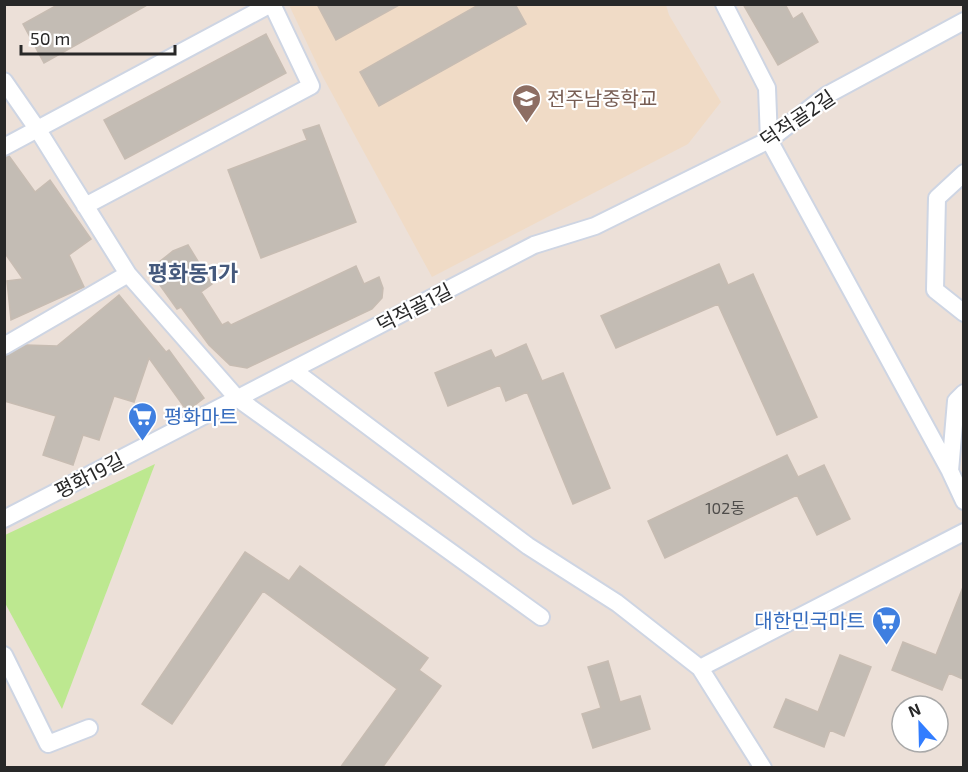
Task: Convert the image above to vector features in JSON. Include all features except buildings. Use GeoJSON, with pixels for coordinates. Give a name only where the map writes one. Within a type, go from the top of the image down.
{"type":"FeatureCollection","features":[{"type":"Feature","properties":{"kind":"street"},"geometry":{"type":"LineString","coordinates":[[4,147],[271,4],[311,86],[85,206]]}},
{"type":"Feature","properties":{"kind":"street"},"geometry":{"type":"LineString","coordinates":[[724,4],[767,88],[769,140],[950,471],[963,501]]}},
{"type":"Feature","properties":{"kind":"street","name":"덕적골2길"},"geometry":{"type":"LineString","coordinates":[[595,226],[769,140],[827,95],[963,21]]}},
{"type":"Feature","properties":{"kind":"street"},"geometry":{"type":"LineString","coordinates":[[4,81],[39,130],[128,274],[237,398],[541,617]]}},
{"type":"Feature","properties":{"kind":"street"},"geometry":{"type":"LineString","coordinates":[[963,173],[937,198],[935,290],[963,313]]}},
{"type":"Feature","properties":{"kind":"street","name":"덕적골1길"},"geometry":{"type":"LineString","coordinates":[[237,398],[534,245],[595,226]]}},
{"type":"Feature","properties":{"kind":"street"},"geometry":{"type":"LineString","coordinates":[[4,346],[128,274]]}},
{"type":"Feature","properties":{"kind":"street"},"geometry":{"type":"LineString","coordinates":[[293,370],[528,546],[617,603],[700,668],[763,768]]}},
{"type":"Feature","properties":{"kind":"street"},"geometry":{"type":"LineString","coordinates":[[950,471],[956,400],[963,393]]}},
{"type":"Feature","properties":{"kind":"street","name":"평화19길"},"geometry":{"type":"LineString","coordinates":[[4,519],[237,398]]}},
{"type":"Feature","properties":{"kind":"street"},"geometry":{"type":"LineString","coordinates":[[700,668],[963,532]]}},
{"type":"Feature","properties":{"kind":"street"},"geometry":{"type":"LineString","coordinates":[[4,655],[48,744],[89,728]]}},
{"type":"Feature","properties":{"kind":"shaded area","name":"전주남중학교"},"geometry":{"type":"Polygon","coordinates":[[[289,5],[666,5],[669,15],[721,102],[688,144],[432,277],[323,77],[289,5]]]}},
{"type":"Feature","properties":{"kind":"green space"},"geometry":{"type":"Polygon","coordinates":[[[155,464],[62,709],[5,603],[5,535],[155,464]]]}},
{"type":"Feature","properties":{"kind":"place","name":"전주남중학교"},"geometry":{"type":"Point","coordinates":[526,124]}},
{"type":"Feature","properties":{"kind":"place","name":"평화마트"},"geometry":{"type":"Point","coordinates":[143,442]}},
{"type":"Feature","properties":{"kind":"place","name":"대한민국마트"},"geometry":{"type":"Point","coordinates":[886,646]}},
{"type":"Feature","properties":{"kind":"district","name":"평화동1가"},"geometry":{"type":"Point","coordinates":[193,272]}}]}
